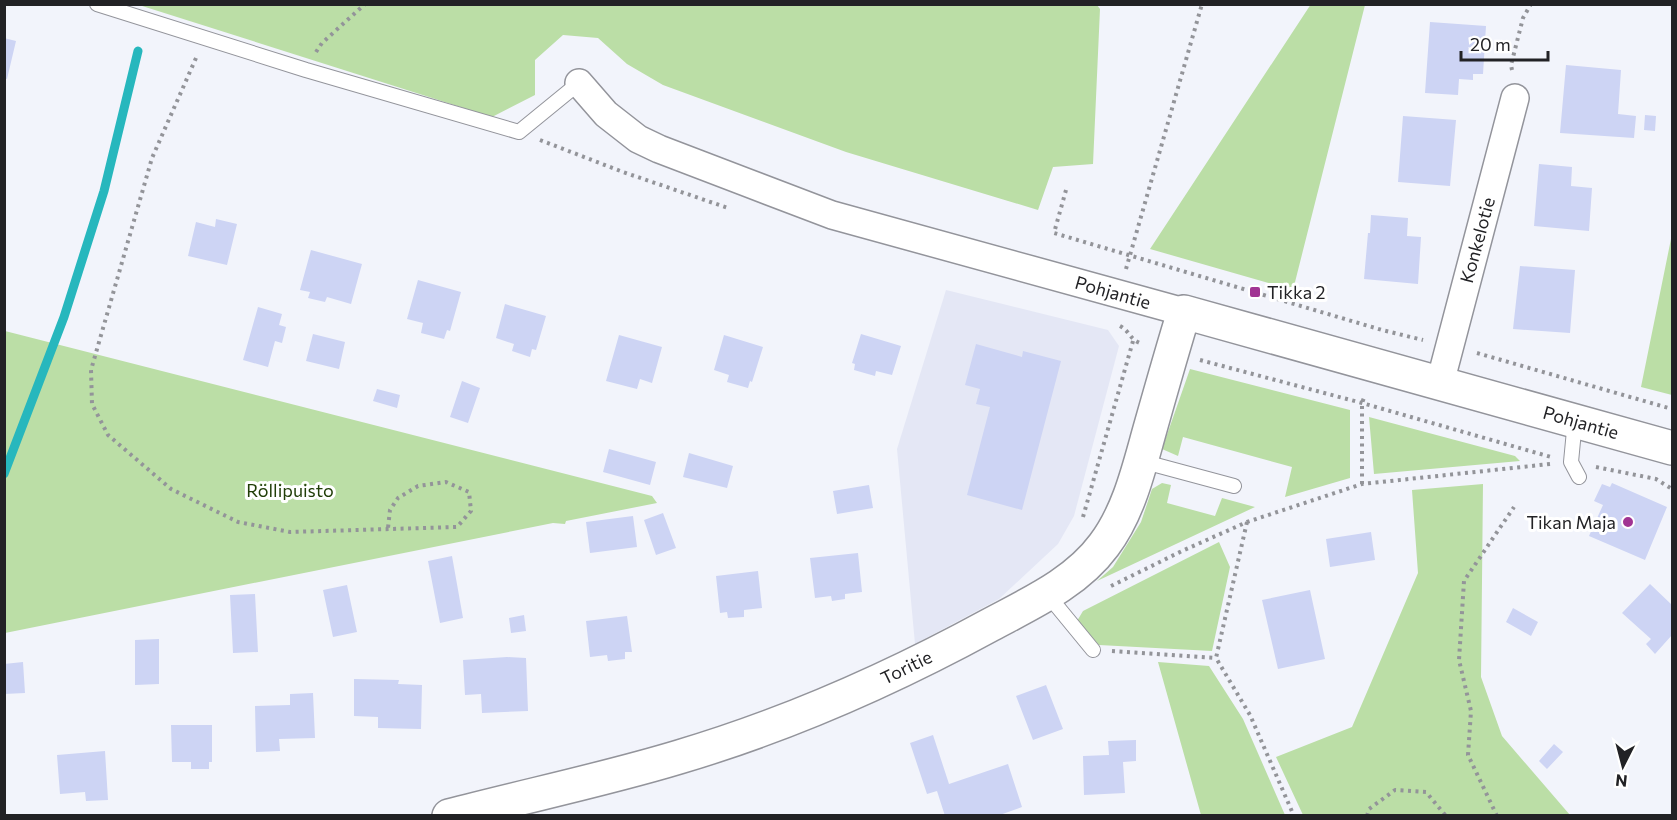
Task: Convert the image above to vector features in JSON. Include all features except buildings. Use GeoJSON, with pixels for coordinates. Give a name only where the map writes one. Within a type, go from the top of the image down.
{"type":"FeatureCollection","features":[{"type":"Feature","properties":{"kind":"street","name":"Pohjantie"},"geometry":{"type":"LineString","coordinates":[[579,82],[606,114],[638,139],[832,215],[1672,448]]}},
{"type":"Feature","properties":{"kind":"street","name":"Konkelotie"},"geometry":{"type":"LineString","coordinates":[[1440,383],[1515,98]]}},
{"type":"Feature","properties":{"kind":"street","name":"Toritie"},"geometry":{"type":"LineString","coordinates":[[449,816],[678,757],[783,722],[886,678],[963,640],[1047,594],[1090,563],[1116,529],[1141,461],[1184,312]]}},
{"type":"Feature","properties":{"kind":"lane"},"geometry":{"type":"LineString","coordinates":[[97,4],[306,70],[519,132],[579,82]]}},
{"type":"Feature","properties":{"kind":"lane"},"geometry":{"type":"LineString","coordinates":[[1575,420],[1571,462],[1580,477]]}},
{"type":"Feature","properties":{"kind":"lane"},"geometry":{"type":"LineString","coordinates":[[1141,461],[1234,486]]}},
{"type":"Feature","properties":{"kind":"lane"},"geometry":{"type":"LineString","coordinates":[[1047,594],[1093,650]]}},
{"type":"Feature","properties":{"kind":"path"},"geometry":{"type":"LineString","coordinates":[[306,70],[322,43],[364,4]]}},
{"type":"Feature","properties":{"kind":"path"},"geometry":{"type":"LineString","coordinates":[[1130,255],[1202,4]]}},
{"type":"Feature","properties":{"kind":"path"},"geometry":{"type":"LineString","coordinates":[[1515,98],[1511,65],[1523,18],[1531,4]]}},
{"type":"Feature","properties":{"kind":"path"},"geometry":{"type":"LineString","coordinates":[[205,38],[152,158],[91,370],[92,404],[108,435],[171,489],[238,522],[290,532],[457,527],[471,512],[469,492],[446,482],[418,486],[398,498],[390,510],[388,528]]}},
{"type":"Feature","properties":{"kind":"path"},"geometry":{"type":"LineString","coordinates":[[1066,190],[1054,233],[1382,330],[1449,346],[1672,408]]}},
{"type":"Feature","properties":{"kind":"path"},"geometry":{"type":"LineString","coordinates":[[1362,484],[1362,403],[1382,330]]}},
{"type":"Feature","properties":{"kind":"path"},"geometry":{"type":"LineString","coordinates":[[1082,521],[1133,341]]}},
{"type":"Feature","properties":{"kind":"path"},"geometry":{"type":"LineString","coordinates":[[1497,816],[1468,755],[1471,711],[1459,660],[1464,581],[1514,507]]}},
{"type":"Feature","properties":{"kind":"path"},"geometry":{"type":"LineString","coordinates":[[1247,522],[1216,658],[1250,715],[1294,816]]}},
{"type":"Feature","properties":{"kind":"path"},"geometry":{"type":"LineString","coordinates":[[1093,650],[1216,658]]}},
{"type":"Feature","properties":{"kind":"path"},"geometry":{"type":"LineString","coordinates":[[1367,816],[1369,809],[1395,790],[1426,792],[1446,816]]}},
{"type":"Feature","properties":{"kind":"shaded area"},"geometry":{"type":"Polygon","coordinates":[[[946,290],[1108,330],[1119,346],[1074,516],[1058,544],[999,599],[915,644],[897,449],[946,290]]]}},
{"type":"Feature","properties":{"kind":"green space"},"geometry":{"type":"Polygon","coordinates":[[[1311,4],[1365,5],[1293,290],[1150,249],[1311,4]]]}},
{"type":"Feature","properties":{"kind":"green space"},"geometry":{"type":"Polygon","coordinates":[[[139,5],[1097,5],[1100,9],[1093,164],[1053,167],[1038,210],[846,152],[663,85],[627,64],[598,38],[563,35],[535,60],[535,95],[492,117],[139,5]]]}},
{"type":"Feature","properties":{"kind":"green space"},"geometry":{"type":"Polygon","coordinates":[[[1672,234],[1672,395],[1641,387],[1672,234]]]}},
{"type":"Feature","properties":{"kind":"green space","name":"Röllipuisto"},"geometry":{"type":"Polygon","coordinates":[[[5,331],[652,496],[657,503],[566,521],[565,524],[553,523],[5,633],[5,331]]]}},
{"type":"Feature","properties":{"kind":"green space"},"geometry":{"type":"Polygon","coordinates":[[[1190,369],[1350,410],[1350,478],[1285,497],[1292,467],[1183,437],[1178,456],[1162,449],[1190,369]]]}},
{"type":"Feature","properties":{"kind":"green space"},"geometry":{"type":"Polygon","coordinates":[[[1369,417],[1515,456],[1520,461],[1374,474],[1369,417]]]}},
{"type":"Feature","properties":{"kind":"green space"},"geometry":{"type":"Polygon","coordinates":[[[1162,483],[1171,485],[1167,503],[1215,516],[1222,498],[1255,507],[1097,581],[1113,567],[1141,522],[1152,489],[1162,483]]]}},
{"type":"Feature","properties":{"kind":"green space"},"geometry":{"type":"Polygon","coordinates":[[[1483,484],[1481,677],[1502,736],[1570,815],[1303,815],[1276,757],[1352,727],[1418,573],[1412,490],[1483,484]]]}},
{"type":"Feature","properties":{"kind":"green space"},"geometry":{"type":"Polygon","coordinates":[[[1219,542],[1230,567],[1212,651],[1099,645],[1077,621],[1083,611],[1219,542]]]}},
{"type":"Feature","properties":{"kind":"green space"},"geometry":{"type":"Polygon","coordinates":[[[1158,662],[1209,666],[1243,719],[1285,815],[1201,815],[1158,662]]]}},
{"type":"Feature","properties":{"kind":"waterway"},"geometry":{"type":"LineString","coordinates":[[4,474],[64,317],[104,191],[138,51]]}},
{"type":"Feature","properties":{"kind":"place","name":"Tikka 2"},"geometry":{"type":"Point","coordinates":[1255,292]}},
{"type":"Feature","properties":{"kind":"place","name":"Tikan Maja"},"geometry":{"type":"Point","coordinates":[1628,522]}}]}
